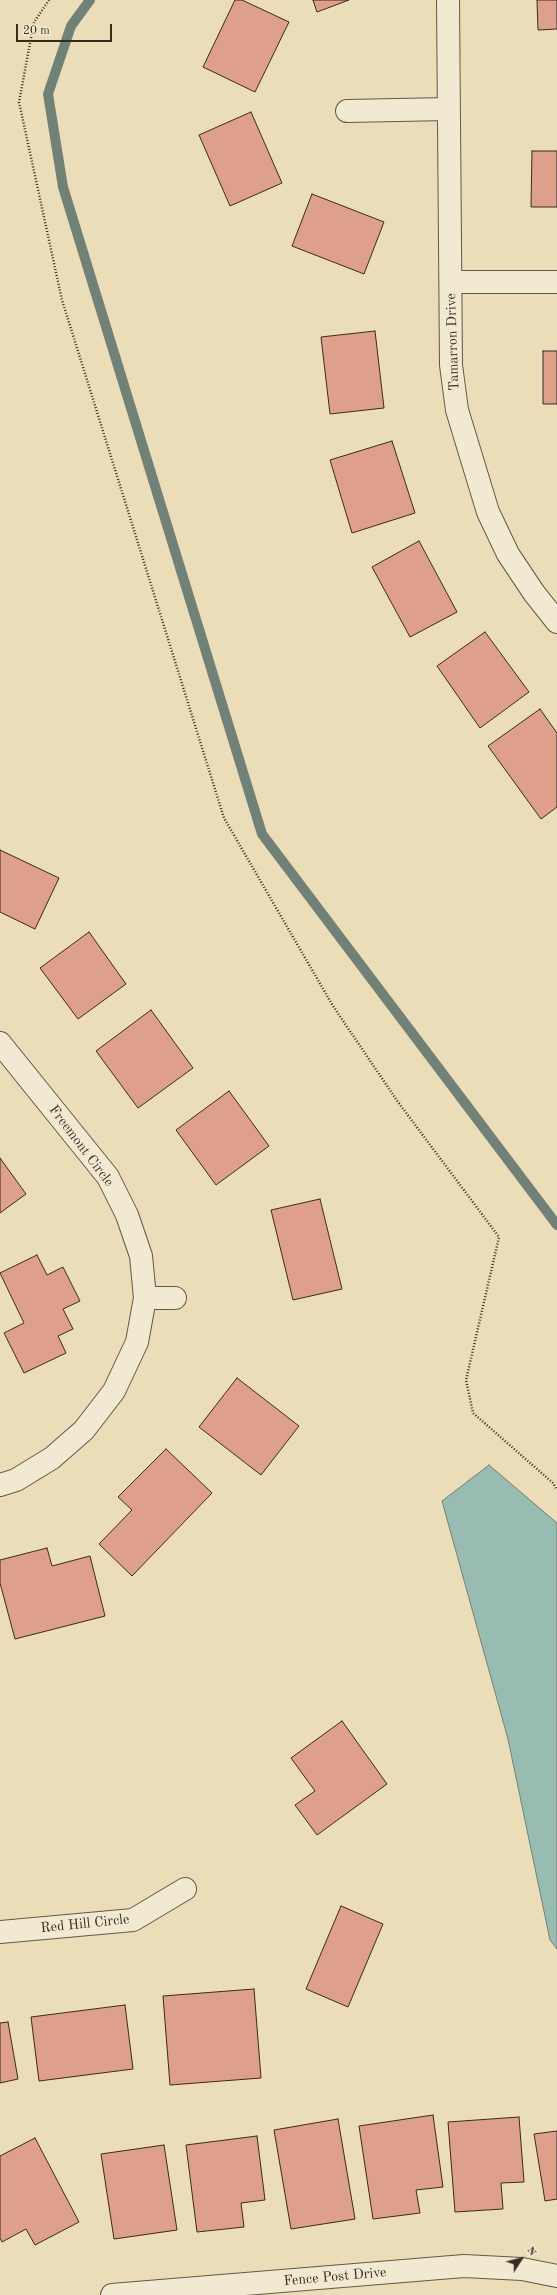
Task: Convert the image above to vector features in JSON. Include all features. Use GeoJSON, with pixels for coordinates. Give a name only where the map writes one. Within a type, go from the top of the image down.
{"type":"FeatureCollection","features":[{"type":"Feature","properties":{"kind":"street","name":"Tamarron Drive"},"geometry":{"type":"LineString","coordinates":[[448,0],[452,365],[457,410],[471,462],[488,512],[508,554],[534,593],[557,622]]}},
{"type":"Feature","properties":{"kind":"street"},"geometry":{"type":"LineString","coordinates":[[347,112],[448,109]]}},
{"type":"Feature","properties":{"kind":"street"},"geometry":{"type":"LineString","coordinates":[[451,282],[557,282]]}},
{"type":"Feature","properties":{"kind":"street","name":"Freemont Circle"},"geometry":{"type":"LineString","coordinates":[[0,1043],[108,1177],[127,1215],[141,1256],[145,1298],[137,1342],[114,1391],[84,1430],[52,1458],[16,1480],[0,1485]]}},
{"type":"Feature","properties":{"kind":"street"},"geometry":{"type":"LineString","coordinates":[[145,1298],[175,1298]]}},
{"type":"Feature","properties":{"kind":"street","name":"Red Hill Circle"},"geometry":{"type":"LineString","coordinates":[[0,1932],[133,1920],[185,1889]]}},
{"type":"Feature","properties":{"kind":"street","name":"Fence Post Drive"},"geometry":{"type":"LineString","coordinates":[[112,2295],[464,2266],[522,2269],[557,2276]]}},
{"type":"Feature","properties":{"kind":"path"},"geometry":{"type":"LineString","coordinates":[[49,0],[34,22],[19,102],[20,110],[62,300],[224,818],[338,1012],[398,1102],[499,1237],[466,1380],[472,1413],[553,1482],[557,1490]]}},
{"type":"Feature","properties":{"kind":"water"},"geometry":{"type":"Polygon","coordinates":[[[489,1465],[557,1523],[557,1949],[550,1940],[508,1739],[442,1501],[489,1465]]]}},
{"type":"Feature","properties":{"kind":"building"},"geometry":{"type":"Polygon","coordinates":[[[235,0],[242,0],[289,22],[255,92],[203,67],[235,0]]]}},
{"type":"Feature","properties":{"kind":"building"},"geometry":{"type":"Polygon","coordinates":[[[313,0],[349,0],[317,12],[313,0]]]}},
{"type":"Feature","properties":{"kind":"building"},"geometry":{"type":"Polygon","coordinates":[[[537,0],[557,0],[557,29],[538,30],[537,0]]]}},
{"type":"Feature","properties":{"kind":"building"},"geometry":{"type":"Polygon","coordinates":[[[251,112],[282,183],[230,206],[199,135],[251,112]]]}},
{"type":"Feature","properties":{"kind":"building"},"geometry":{"type":"Polygon","coordinates":[[[532,151],[557,151],[557,207],[531,207],[532,151]]]}},
{"type":"Feature","properties":{"kind":"building"},"geometry":{"type":"Polygon","coordinates":[[[312,194],[384,222],[364,274],[292,246],[312,194]]]}},
{"type":"Feature","properties":{"kind":"building"},"geometry":{"type":"Polygon","coordinates":[[[375,331],[384,408],[330,414],[321,337],[375,331]]]}},
{"type":"Feature","properties":{"kind":"building"},"geometry":{"type":"Polygon","coordinates":[[[543,351],[557,351],[557,404],[543,404],[543,351]]]}},
{"type":"Feature","properties":{"kind":"building"},"geometry":{"type":"Polygon","coordinates":[[[392,441],[415,513],[352,533],[330,460],[392,441]]]}},
{"type":"Feature","properties":{"kind":"building"},"geometry":{"type":"Polygon","coordinates":[[[419,541],[457,612],[410,637],[372,567],[419,541]]]}},
{"type":"Feature","properties":{"kind":"building"},"geometry":{"type":"Polygon","coordinates":[[[485,632],[529,692],[480,728],[437,666],[485,632]]]}},
{"type":"Feature","properties":{"kind":"building"},"geometry":{"type":"Polygon","coordinates":[[[540,709],[557,733],[557,807],[541,819],[488,746],[540,709]]]}},
{"type":"Feature","properties":{"kind":"building"},"geometry":{"type":"Polygon","coordinates":[[[0,850],[59,878],[35,929],[0,912],[0,850]]]}},
{"type":"Feature","properties":{"kind":"building"},"geometry":{"type":"Polygon","coordinates":[[[89,932],[126,984],[78,1019],[40,968],[89,932]]]}},
{"type":"Feature","properties":{"kind":"building"},"geometry":{"type":"Polygon","coordinates":[[[151,1010],[193,1068],[138,1108],[96,1051],[151,1010]]]}},
{"type":"Feature","properties":{"kind":"building"},"geometry":{"type":"Polygon","coordinates":[[[229,1091],[269,1146],[216,1185],[176,1130],[229,1091]]]}},
{"type":"Feature","properties":{"kind":"building"},"geometry":{"type":"Polygon","coordinates":[[[0,1158],[26,1194],[0,1213],[0,1158]]]}},
{"type":"Feature","properties":{"kind":"building"},"geometry":{"type":"Polygon","coordinates":[[[320,1199],[342,1289],[293,1300],[271,1210],[320,1199]]]}},
{"type":"Feature","properties":{"kind":"building"},"geometry":{"type":"Polygon","coordinates":[[[37,1255],[47,1275],[63,1267],[80,1301],[63,1309],[73,1329],[58,1336],[66,1353],[24,1373],[4,1333],[24,1323],[0,1273],[37,1255]]]}},
{"type":"Feature","properties":{"kind":"building"},"geometry":{"type":"Polygon","coordinates":[[[237,1378],[299,1426],[261,1475],[199,1427],[237,1378]]]}},
{"type":"Feature","properties":{"kind":"building"},"geometry":{"type":"Polygon","coordinates":[[[166,1449],[212,1493],[132,1576],[99,1544],[132,1510],[118,1497],[166,1449]]]}},
{"type":"Feature","properties":{"kind":"building"},"geometry":{"type":"Polygon","coordinates":[[[47,1548],[52,1566],[90,1556],[105,1616],[15,1639],[0,1583],[0,1560],[47,1548]]]}},
{"type":"Feature","properties":{"kind":"building"},"geometry":{"type":"Polygon","coordinates":[[[342,1721],[387,1784],[317,1835],[295,1805],[315,1791],[291,1758],[342,1721]]]}},
{"type":"Feature","properties":{"kind":"building"},"geometry":{"type":"Polygon","coordinates":[[[341,1906],[383,1924],[348,2007],[306,1989],[341,1906]]]}},
{"type":"Feature","properties":{"kind":"building"},"geometry":{"type":"Polygon","coordinates":[[[254,1989],[261,2078],[170,2085],[163,1996],[254,1989]]]}},
{"type":"Feature","properties":{"kind":"building"},"geometry":{"type":"Polygon","coordinates":[[[125,2005],[133,2069],[39,2081],[31,2017],[125,2005]]]}},
{"type":"Feature","properties":{"kind":"building"},"geometry":{"type":"Polygon","coordinates":[[[8,2022],[18,2079],[0,2083],[0,2023],[8,2022]]]}},
{"type":"Feature","properties":{"kind":"building"},"geometry":{"type":"Polygon","coordinates":[[[433,2115],[443,2187],[416,2190],[420,2213],[373,2219],[359,2126],[433,2115]]]}},
{"type":"Feature","properties":{"kind":"building"},"geometry":{"type":"Polygon","coordinates":[[[519,2117],[524,2182],[501,2183],[503,2209],[455,2212],[448,2122],[519,2117]]]}},
{"type":"Feature","properties":{"kind":"building"},"geometry":{"type":"Polygon","coordinates":[[[338,2119],[355,2219],[291,2229],[274,2130],[338,2119]]]}},
{"type":"Feature","properties":{"kind":"building"},"geometry":{"type":"Polygon","coordinates":[[[557,2131],[557,2199],[545,2201],[534,2134],[557,2131]]]}},
{"type":"Feature","properties":{"kind":"building"},"geometry":{"type":"Polygon","coordinates":[[[257,2136],[265,2200],[241,2203],[244,2227],[197,2232],[186,2145],[257,2136]]]}},
{"type":"Feature","properties":{"kind":"building"},"geometry":{"type":"Polygon","coordinates":[[[35,2138],[79,2222],[35,2245],[26,2229],[2,2242],[0,2238],[0,2156],[35,2138]]]}},
{"type":"Feature","properties":{"kind":"building"},"geometry":{"type":"Polygon","coordinates":[[[164,2145],[177,2230],[114,2239],[101,2154],[164,2145]]]}},
{"type":"Feature","properties":{"kind":"waterway"},"geometry":{"type":"LineString","coordinates":[[90,0],[71,26],[48,94],[63,187],[262,834],[557,1225]]}}]}
